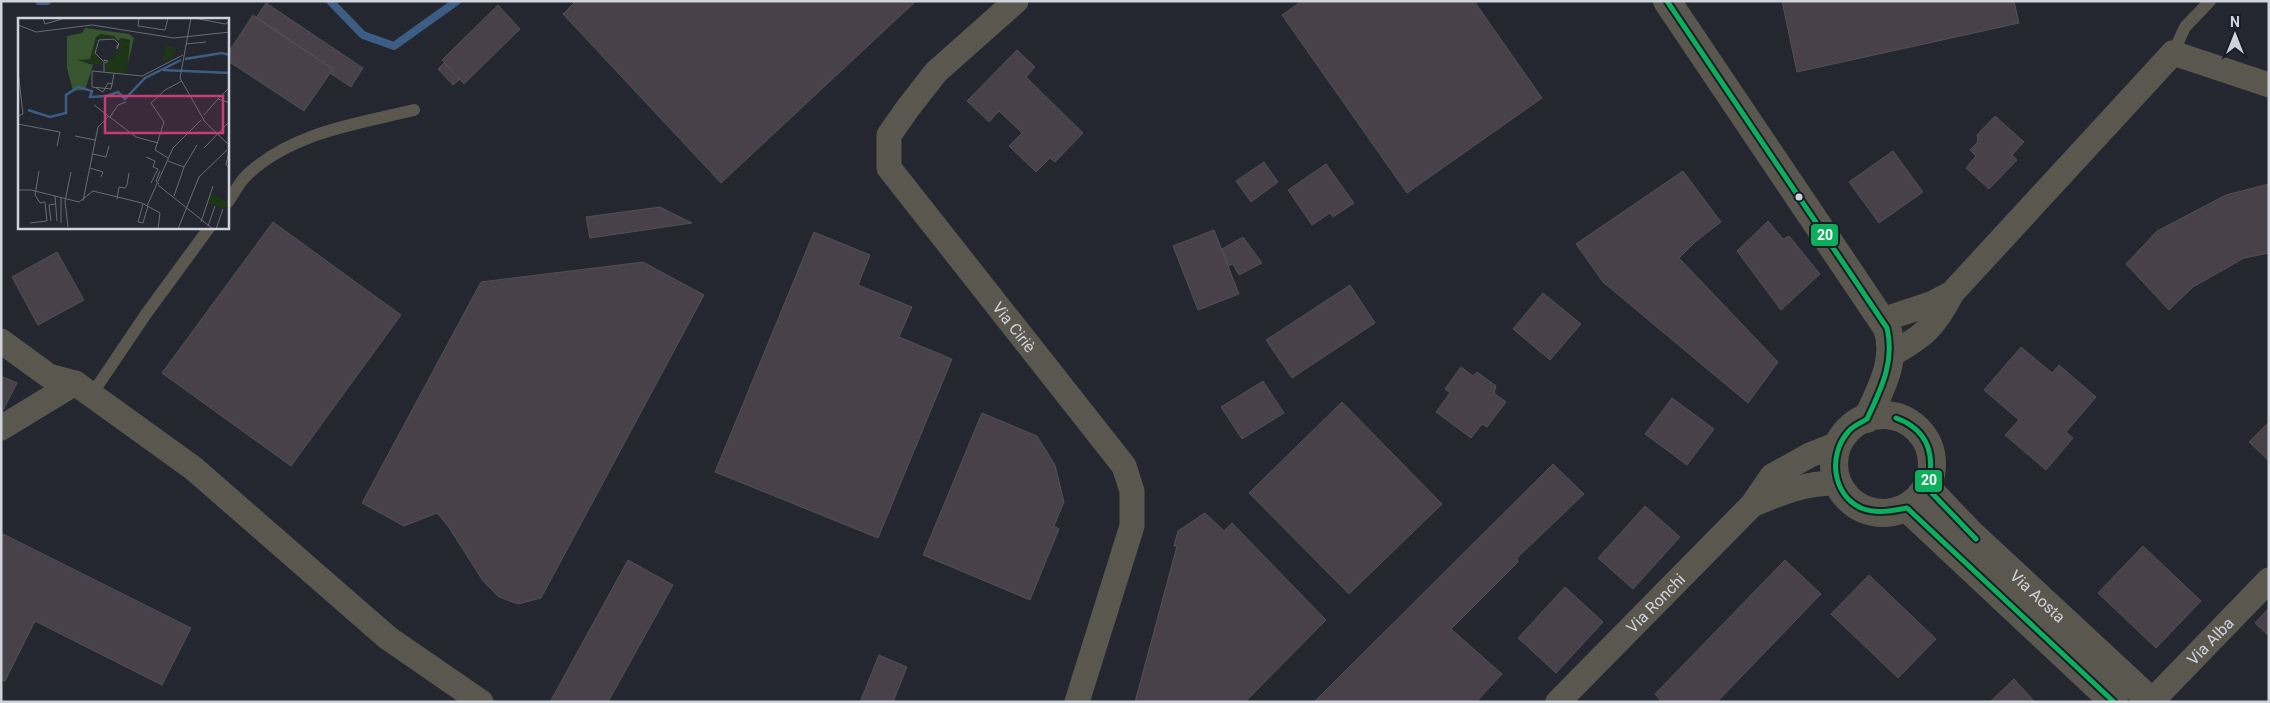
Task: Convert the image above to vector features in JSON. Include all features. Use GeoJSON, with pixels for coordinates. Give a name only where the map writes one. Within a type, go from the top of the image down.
{"type":"FeatureCollection","features":[{"type":"Feature","properties":{"kind":"street","name":"Via Ciriè"},"geometry":{"type":"LineString","coordinates":[[1016,1],[936,72],[908,108],[889,135],[889,168],[1124,466],[1132,490],[1132,526],[1077,702]]}},
{"type":"Feature","properties":{"kind":"street"},"geometry":{"type":"LineString","coordinates":[[1667,1],[1882,320],[1890,336],[1888,367],[1896,418]]}},
{"type":"Feature","properties":{"kind":"street"},"geometry":{"type":"LineString","coordinates":[[1882,320],[1933,303],[1952,293],[2173,53],[2269,85]]}},
{"type":"Feature","properties":{"kind":"street"},"geometry":{"type":"LineString","coordinates":[[1867,419],[1888,367],[1931,327],[1944,312],[1952,293]]}},
{"type":"Feature","properties":{"kind":"street"},"geometry":{"type":"LineString","coordinates":[[1,341],[49,376],[83,389],[193,468],[388,638],[481,702]]}},
{"type":"Feature","properties":{"kind":"street"},"geometry":{"type":"LineString","coordinates":[[1,428],[83,389]]}},
{"type":"Feature","properties":{"kind":"street"},"geometry":{"type":"LineString","coordinates":[[1888,416],[1896,418],[1914,426],[1923,436],[1929,448],[1932,461],[1931,475],[1927,488],[1918,499],[1906,508],[1880,514],[1855,504],[1845,495],[1838,483],[1834,470],[1835,457],[1838,444],[1847,431],[1867,419],[1888,416]]}},
{"type":"Feature","properties":{"kind":"street","name":"Via Ronchi"},"geometry":{"type":"LineString","coordinates":[[1558,702],[1752,505],[1772,476],[1810,455],[1838,444]]}},
{"type":"Feature","properties":{"kind":"street","name":"Via Ronchi"},"geometry":{"type":"LineString","coordinates":[[1752,505],[1793,488],[1818,483],[1838,483]]}},
{"type":"Feature","properties":{"kind":"street","name":"Via Aosta"},"geometry":{"type":"LineString","coordinates":[[1927,488],[1970,533],[2151,701]]}},
{"type":"Feature","properties":{"kind":"street","name":"Via Aosta"},"geometry":{"type":"LineString","coordinates":[[1906,508],[2114,702]]}},
{"type":"Feature","properties":{"kind":"street","name":"Via Alba"},"geometry":{"type":"LineString","coordinates":[[2151,701],[2269,580]]}},
{"type":"Feature","properties":{"kind":"lane"},"geometry":{"type":"LineString","coordinates":[[2173,53],[2185,28],[2210,1]]}},
{"type":"Feature","properties":{"kind":"lane"},"geometry":{"type":"LineString","coordinates":[[229,201],[247,175],[273,155],[299,141],[324,132],[414,110]]}},
{"type":"Feature","properties":{"kind":"lane"},"geometry":{"type":"LineString","coordinates":[[83,389],[208,229]]}},
{"type":"Feature","properties":{"kind":"building"},"geometry":{"type":"Polygon","coordinates":[[[576,1],[916,1],[721,183],[563,14],[576,1]]]}},
{"type":"Feature","properties":{"kind":"building"},"geometry":{"type":"Polygon","coordinates":[[[1302,1],[1474,1],[1542,98],[1407,193],[1282,15],[1302,1]]]}},
{"type":"Feature","properties":{"kind":"building"},"geometry":{"type":"Polygon","coordinates":[[[1782,1],[2014,1],[2019,23],[1797,72],[1782,1]]]}},
{"type":"Feature","properties":{"kind":"building"},"geometry":{"type":"Polygon","coordinates":[[[266,3],[363,68],[351,87],[330,73],[333,69],[256,18],[266,3]]]}},
{"type":"Feature","properties":{"kind":"building"},"geometry":{"type":"Polygon","coordinates":[[[498,5],[520,29],[464,84],[442,60],[498,5]]]}},
{"type":"Feature","properties":{"kind":"building"},"geometry":{"type":"Polygon","coordinates":[[[253,15],[333,69],[304,111],[229,62],[229,51],[253,15]]]}},
{"type":"Feature","properties":{"kind":"building"},"geometry":{"type":"Polygon","coordinates":[[[1017,50],[1035,67],[1026,77],[1083,133],[1055,162],[1050,158],[1036,172],[1009,146],[1022,133],[999,111],[989,122],[967,101],[1017,50]]]}},
{"type":"Feature","properties":{"kind":"building"},"geometry":{"type":"Polygon","coordinates":[[[444,63],[460,79],[453,85],[438,69],[444,63]]]}},
{"type":"Feature","properties":{"kind":"building"},"geometry":{"type":"Polygon","coordinates":[[[1995,116],[2024,142],[2012,155],[2017,160],[1989,189],[1966,168],[1976,156],[1970,150],[1978,142],[1977,135],[1995,116]]]}},
{"type":"Feature","properties":{"kind":"building"},"geometry":{"type":"Polygon","coordinates":[[[1893,151],[1923,192],[1879,223],[1849,182],[1893,151]]]}},
{"type":"Feature","properties":{"kind":"building"},"geometry":{"type":"Polygon","coordinates":[[[1264,162],[1278,182],[1251,202],[1236,181],[1264,162]]]}},
{"type":"Feature","properties":{"kind":"building"},"geometry":{"type":"Polygon","coordinates":[[[1326,164],[1354,203],[1333,217],[1330,213],[1312,225],[1288,190],[1326,164]]]}},
{"type":"Feature","properties":{"kind":"building"},"geometry":{"type":"Polygon","coordinates":[[[1683,171],[1721,222],[1695,242],[1679,258],[1778,362],[1748,403],[1603,282],[1576,244],[1683,171]]]}},
{"type":"Feature","properties":{"kind":"building"},"geometry":{"type":"Polygon","coordinates":[[[2269,184],[2269,253],[2244,258],[2193,287],[2169,310],[2126,264],[2157,231],[2226,195],[2269,184]]]}},
{"type":"Feature","properties":{"kind":"building"},"geometry":{"type":"Polygon","coordinates":[[[660,207],[692,223],[590,238],[586,217],[660,207]]]}},
{"type":"Feature","properties":{"kind":"building"},"geometry":{"type":"Polygon","coordinates":[[[1768,221],[1783,239],[1789,236],[1820,274],[1781,310],[1737,251],[1768,221]]]}},
{"type":"Feature","properties":{"kind":"building"},"geometry":{"type":"Polygon","coordinates":[[[273,222],[401,315],[291,466],[162,373],[273,222]]]}},
{"type":"Feature","properties":{"kind":"building"},"geometry":{"type":"Polygon","coordinates":[[[1214,230],[1239,294],[1198,310],[1173,246],[1214,230]]]}},
{"type":"Feature","properties":{"kind":"building"},"geometry":{"type":"Polygon","coordinates":[[[814,232],[870,255],[858,285],[912,307],[899,337],[952,359],[878,538],[715,472],[814,232]]]}},
{"type":"Feature","properties":{"kind":"building"},"geometry":{"type":"Polygon","coordinates":[[[1243,237],[1262,263],[1239,275],[1233,264],[1228,266],[1222,249],[1243,237]]]}},
{"type":"Feature","properties":{"kind":"building"},"geometry":{"type":"Polygon","coordinates":[[[57,252],[84,300],[38,325],[12,277],[57,252]]]}},
{"type":"Feature","properties":{"kind":"building"},"geometry":{"type":"Polygon","coordinates":[[[643,262],[704,295],[541,598],[518,604],[499,597],[483,581],[448,526],[437,513],[404,526],[362,503],[481,282],[643,262]]]}},
{"type":"Feature","properties":{"kind":"building"},"geometry":{"type":"Polygon","coordinates":[[[1350,285],[1375,323],[1292,378],[1266,340],[1350,285]]]}},
{"type":"Feature","properties":{"kind":"building"},"geometry":{"type":"Polygon","coordinates":[[[1543,293],[1581,324],[1550,360],[1513,329],[1543,293]]]}},
{"type":"Feature","properties":{"kind":"building"},"geometry":{"type":"Polygon","coordinates":[[[2021,347],[2052,373],[2059,365],[2096,397],[2066,432],[2073,438],[2046,470],[2005,435],[2019,420],[1984,390],[2021,347]]]}},
{"type":"Feature","properties":{"kind":"building"},"geometry":{"type":"Polygon","coordinates":[[[1461,367],[1473,376],[1477,372],[1496,386],[1494,393],[1506,402],[1487,427],[1482,424],[1471,438],[1436,412],[1450,393],[1445,389],[1461,367]]]}},
{"type":"Feature","properties":{"kind":"building"},"geometry":{"type":"Polygon","coordinates":[[[1,376],[17,383],[1,414],[1,376]]]}},
{"type":"Feature","properties":{"kind":"building"},"geometry":{"type":"Polygon","coordinates":[[[1263,381],[1284,413],[1242,439],[1221,407],[1263,381]]]}},
{"type":"Feature","properties":{"kind":"building"},"geometry":{"type":"Polygon","coordinates":[[[1672,398],[1714,429],[1687,465],[1645,434],[1672,398]]]}},
{"type":"Feature","properties":{"kind":"building"},"geometry":{"type":"Polygon","coordinates":[[[1342,402],[1442,504],[1349,594],[1249,493],[1342,402]]]}},
{"type":"Feature","properties":{"kind":"building"},"geometry":{"type":"Polygon","coordinates":[[[982,413],[1037,436],[1055,465],[1064,502],[1054,526],[1059,529],[1030,600],[923,555],[982,413]]]}},
{"type":"Feature","properties":{"kind":"building"},"geometry":{"type":"Polygon","coordinates":[[[2269,422],[2269,461],[2249,442],[2269,422]]]}},
{"type":"Feature","properties":{"kind":"building"},"geometry":{"type":"Polygon","coordinates":[[[1553,464],[1584,494],[1517,558],[1518,562],[1451,629],[1502,674],[1476,702],[1314,702],[1553,464]]]}},
{"type":"Feature","properties":{"kind":"building"},"geometry":{"type":"Polygon","coordinates":[[[1645,506],[1680,537],[1633,589],[1598,558],[1645,506]]]}},
{"type":"Feature","properties":{"kind":"building"},"geometry":{"type":"Polygon","coordinates":[[[1205,513],[1224,531],[1232,523],[1326,620],[1245,702],[1135,702],[1177,546],[1174,546],[1178,531],[1205,513]]]}},
{"type":"Feature","properties":{"kind":"building"},"geometry":{"type":"Polygon","coordinates":[[[1,533],[191,628],[162,685],[35,621],[5,681],[1,680],[1,533]]]}},
{"type":"Feature","properties":{"kind":"building"},"geometry":{"type":"Polygon","coordinates":[[[2143,546],[2201,601],[2156,648],[2098,593],[2143,546]]]}},
{"type":"Feature","properties":{"kind":"building"},"geometry":{"type":"Polygon","coordinates":[[[628,560],[673,585],[608,702],[550,702],[628,560]]]}},
{"type":"Feature","properties":{"kind":"building"},"geometry":{"type":"Polygon","coordinates":[[[1785,560],[1821,594],[1717,702],[1662,702],[1655,694],[1785,560]]]}},
{"type":"Feature","properties":{"kind":"building"},"geometry":{"type":"Polygon","coordinates":[[[1869,575],[1936,639],[1898,678],[1831,614],[1869,575]]]}},
{"type":"Feature","properties":{"kind":"building"},"geometry":{"type":"Polygon","coordinates":[[[1565,587],[1603,622],[1556,673],[1518,638],[1565,587]]]}},
{"type":"Feature","properties":{"kind":"building"},"geometry":{"type":"Polygon","coordinates":[[[2269,608],[2269,636],[2255,623],[2269,608]]]}},
{"type":"Feature","properties":{"kind":"building"},"geometry":{"type":"Polygon","coordinates":[[[879,655],[907,667],[893,702],[860,702],[879,655]]]}},
{"type":"Feature","properties":{"kind":"building"},"geometry":{"type":"Polygon","coordinates":[[[2014,679],[2035,702],[1990,702],[2014,679]]]}},
{"type":"Feature","properties":{"kind":"waterway"},"geometry":{"type":"LineString","coordinates":[[39,1],[47,1]]}},
{"type":"Feature","properties":{"kind":"waterway"},"geometry":{"type":"LineString","coordinates":[[330,1],[363,35],[394,46],[457,1]]}},
{"type":"Feature","properties":{"kind":"transit line","name":"20"},"geometry":{"type":"LineString","coordinates":[[1667,1],[1887,328],[1889,340],[1888,364],[1882,386],[1867,419]]}},
{"type":"Feature","properties":{"kind":"transit line","name":"20"},"geometry":{"type":"LineString","coordinates":[[1896,418],[1916,430],[1923,437],[1927,446],[1931,465],[1927,488],[1976,539]]}},
{"type":"Feature","properties":{"kind":"transit line","name":"20"},"geometry":{"type":"LineString","coordinates":[[1867,419],[1854,426],[1842,441],[1836,462],[1839,484],[1851,502],[1861,508],[1872,511],[1907,508],[2114,702]]}}]}
